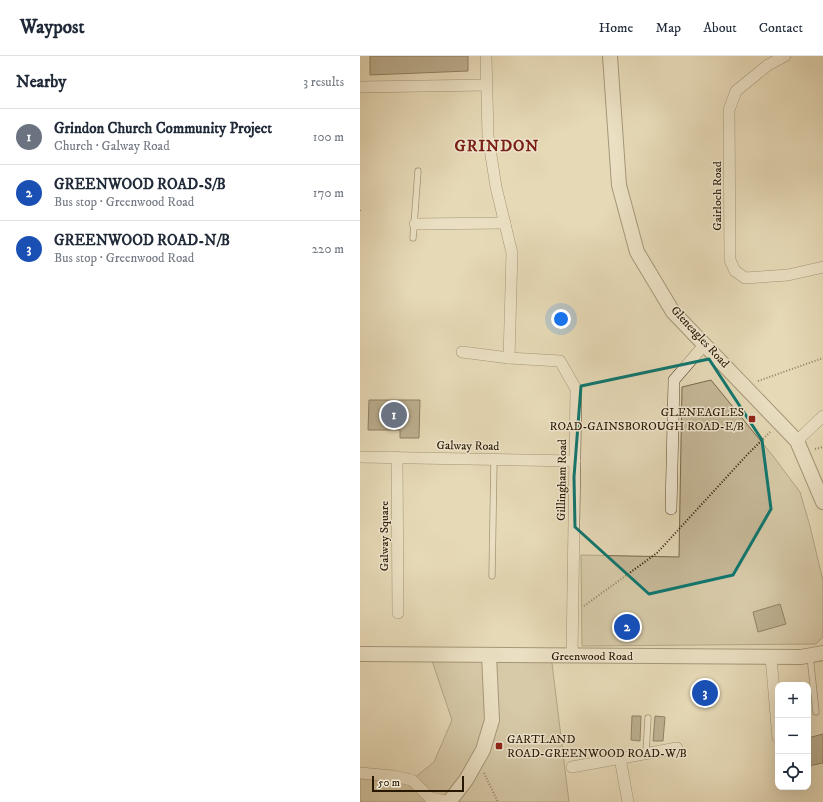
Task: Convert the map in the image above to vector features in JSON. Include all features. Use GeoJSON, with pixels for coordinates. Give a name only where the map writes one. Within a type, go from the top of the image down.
{"type":"FeatureCollection","features":[{"type":"Feature","properties":{"kind":"street"},"geometry":{"type":"LineString","coordinates":[[486,56],[488,136],[496,187],[512,252],[509,358]]}},
{"type":"Feature","properties":{"kind":"street","name":"Gleneagles Road"},"geometry":{"type":"LineString","coordinates":[[610,56],[619,185],[637,252],[673,312],[797,441],[823,502]]}},
{"type":"Feature","properties":{"kind":"street","name":"Gairloch Road"},"geometry":{"type":"LineString","coordinates":[[785,56],[768,65],[736,91],[729,110],[730,260],[735,271],[745,278],[788,275],[823,267]]}},
{"type":"Feature","properties":{"kind":"street"},"geometry":{"type":"LineString","coordinates":[[360,87],[487,85]]}},
{"type":"Feature","properties":{"kind":"street"},"geometry":{"type":"LineString","coordinates":[[415,224],[505,223]]}},
{"type":"Feature","properties":{"kind":"street"},"geometry":{"type":"LineString","coordinates":[[671,509],[674,380],[705,344]]}},
{"type":"Feature","properties":{"kind":"street","name":"Gillingham Road"},"geometry":{"type":"LineString","coordinates":[[462,352],[509,358],[560,361],[576,389],[572,655]]}},
{"type":"Feature","properties":{"kind":"street"},"geometry":{"type":"LineString","coordinates":[[797,441],[823,416]]}},
{"type":"Feature","properties":{"kind":"street","name":"Galway Road"},"geometry":{"type":"LineString","coordinates":[[360,457],[575,461]]}},
{"type":"Feature","properties":{"kind":"street","name":"Galway Square"},"geometry":{"type":"LineString","coordinates":[[397,457],[398,614]]}},
{"type":"Feature","properties":{"kind":"street","name":"Greenwood Road"},"geometry":{"type":"LineString","coordinates":[[360,654],[772,657],[801,657],[816,654]]}},
{"type":"Feature","properties":{"kind":"street"},"geometry":{"type":"LineString","coordinates":[[360,773],[393,776],[412,780],[430,798],[449,802],[466,780],[484,750],[492,720],[489,655]]}},
{"type":"Feature","properties":{"kind":"street"},"geometry":{"type":"LineString","coordinates":[[772,657],[777,718]]}},
{"type":"Feature","properties":{"kind":"street"},"geometry":{"type":"LineString","coordinates":[[572,767],[677,748]]}},
{"type":"Feature","properties":{"kind":"street"},"geometry":{"type":"LineString","coordinates":[[620,758],[628,802]]}},
{"type":"Feature","properties":{"kind":"lane"},"geometry":{"type":"LineString","coordinates":[[413,238],[418,172]]}},
{"type":"Feature","properties":{"kind":"lane"},"geometry":{"type":"LineString","coordinates":[[492,576],[494,459]]}},
{"type":"Feature","properties":{"kind":"lane"},"geometry":{"type":"LineString","coordinates":[[816,654],[816,712]]}},
{"type":"Feature","properties":{"kind":"lane"},"geometry":{"type":"LineString","coordinates":[[646,754],[648,718]]}},
{"type":"Feature","properties":{"kind":"path"},"geometry":{"type":"LineString","coordinates":[[745,386],[823,358]]}},
{"type":"Feature","properties":{"kind":"path"},"geometry":{"type":"LineString","coordinates":[[573,609],[586,605],[657,553],[746,456],[780,422]]}},
{"type":"Feature","properties":{"kind":"path"},"geometry":{"type":"LineString","coordinates":[[478,760],[498,802]]}},
{"type":"Feature","properties":{"kind":"highlighted area"},"geometry":{"type":"Polygon","coordinates":[[[709,359],[762,440],[771,509],[733,575],[649,594],[575,527],[574,477],[581,386],[709,359]]]}},
{"type":"Feature","properties":{"kind":"shaded area"},"geometry":{"type":"Polygon","coordinates":[[[711,380],[773,456],[800,492],[823,581],[823,637],[816,644],[582,646],[581,555],[679,557],[682,387],[711,380]]]}},
{"type":"Feature","properties":{"kind":"shaded area"},"geometry":{"type":"Polygon","coordinates":[[[430,655],[551,655],[569,802],[360,802],[360,773],[412,780],[434,762],[452,720],[430,655]]]}},
{"type":"Feature","properties":{"kind":"building"},"geometry":{"type":"Polygon","coordinates":[[[370,56],[468,56],[468,71],[370,75],[370,56]]]}},
{"type":"Feature","properties":{"kind":"building"},"geometry":{"type":"Polygon","coordinates":[[[369,400],[420,400],[419,438],[400,438],[400,430],[368,430],[369,400]]]}},
{"type":"Feature","properties":{"kind":"building"},"geometry":{"type":"Polygon","coordinates":[[[780,604],[786,624],[758,632],[753,612],[780,604]]]}},
{"type":"Feature","properties":{"kind":"building"},"geometry":{"type":"Polygon","coordinates":[[[632,716],[641,716],[640,741],[631,740],[632,716]]]}},
{"type":"Feature","properties":{"kind":"building"},"geometry":{"type":"Polygon","coordinates":[[[655,716],[665,717],[663,741],[653,741],[655,716]]]}},
{"type":"Feature","properties":{"kind":"building"},"geometry":{"type":"Polygon","coordinates":[[[823,734],[823,763],[811,765],[811,737],[823,734]]]}},
{"type":"Feature","properties":{"kind":"place","name":"Grindon Church Community Project"},"geometry":{"type":"Point","coordinates":[394,415]}},
{"type":"Feature","properties":{"kind":"place","name":"GLENEAGLES ROAD-GAINSBOROUGH ROAD-E/B"},"geometry":{"type":"Point","coordinates":[752,419]}},
{"type":"Feature","properties":{"kind":"place","name":"GREENWOOD ROAD-S/B"},"geometry":{"type":"Point","coordinates":[627,627]}},
{"type":"Feature","properties":{"kind":"place","name":"GREENWOOD ROAD-N/B"},"geometry":{"type":"Point","coordinates":[705,693]}},
{"type":"Feature","properties":{"kind":"place","name":"GARTLAND ROAD-GREENWOOD ROAD-W/B"},"geometry":{"type":"Point","coordinates":[499,746]}},
{"type":"Feature","properties":{"kind":"district","name":"GRINDON"},"geometry":{"type":"Point","coordinates":[497,146]}}]}
